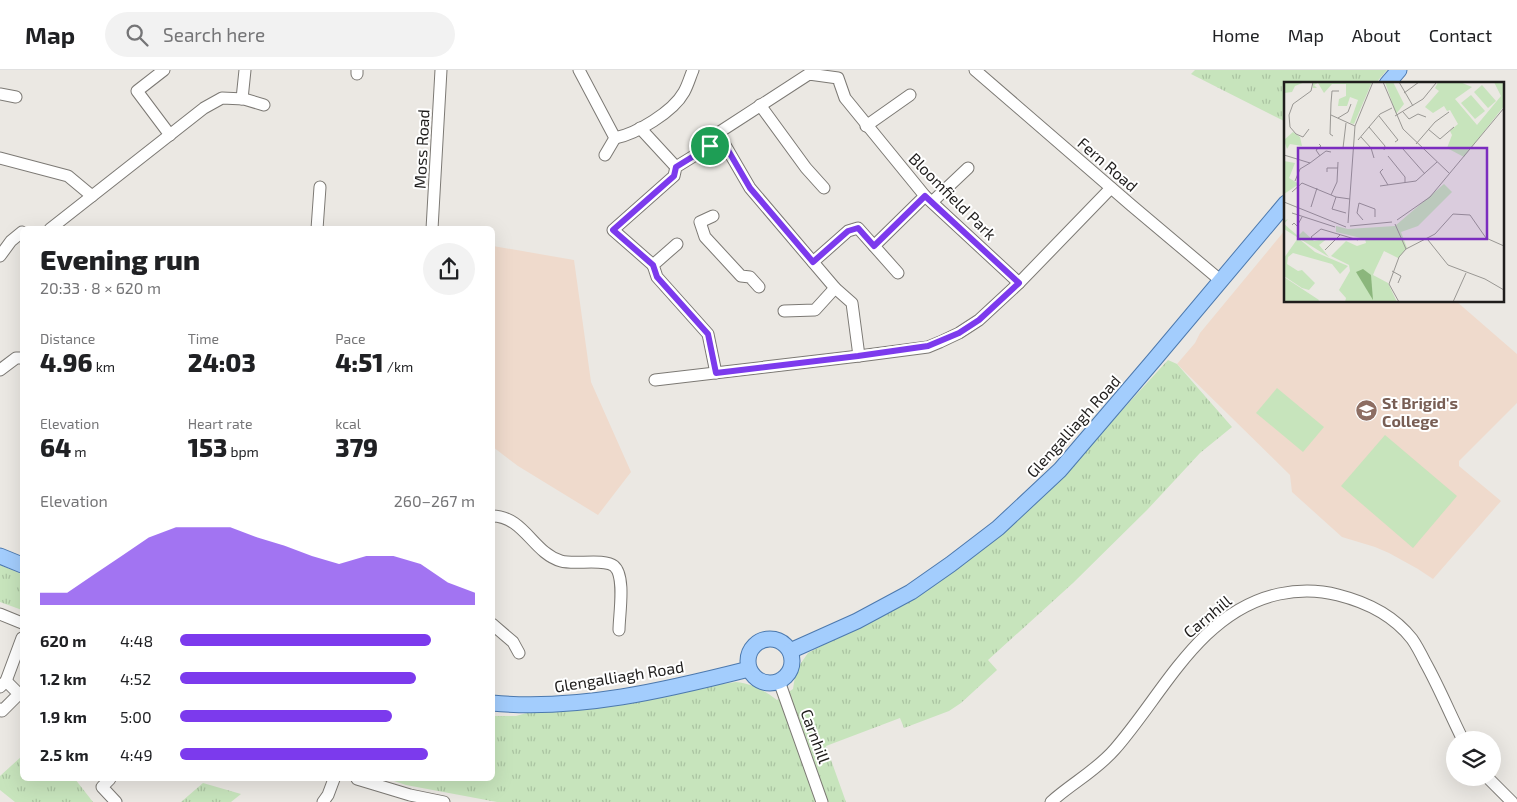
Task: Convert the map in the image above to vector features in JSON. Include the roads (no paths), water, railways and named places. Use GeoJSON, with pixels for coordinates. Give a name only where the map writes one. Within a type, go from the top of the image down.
{"type":"FeatureCollection","features":[{"type":"Feature","properties":{"kind":"main road"},"geometry":{"type":"LineString","coordinates":[[1389,82],[1399,70]]}},
{"type":"Feature","properties":{"kind":"main road","name":"Glengalliagh Road"},"geometry":{"type":"LineString","coordinates":[[790,652],[857,621],[911,592],[998,528],[1060,470],[1284,205]]}},
{"type":"Feature","properties":{"kind":"main road"},"geometry":{"type":"LineString","coordinates":[[0,556],[20,564]]}},
{"type":"Feature","properties":{"kind":"main road"},"geometry":{"type":"LineString","coordinates":[[763,640],[776,640],[786,646],[790,652],[792,666],[789,673],[779,681],[764,682],[758,680],[749,669],[749,655],[757,643],[763,640]]}},
{"type":"Feature","properties":{"kind":"main road","name":"Glengalliagh Road"},"geometry":{"type":"LineString","coordinates":[[495,703],[518,705],[577,703],[651,692],[749,669]]}},
{"type":"Feature","properties":{"kind":"street"},"geometry":{"type":"LineString","coordinates":[[164,70],[137,91],[170,135]]}},
{"type":"Feature","properties":{"kind":"street"},"geometry":{"type":"LineString","coordinates":[[242,99],[245,70]]}},
{"type":"Feature","properties":{"kind":"street","name":"Moss Road"},"geometry":{"type":"LineString","coordinates":[[432,226],[441,70]]}},
{"type":"Feature","properties":{"kind":"street"},"geometry":{"type":"LineString","coordinates":[[579,70],[615,138]]}},
{"type":"Feature","properties":{"kind":"street"},"geometry":{"type":"LineString","coordinates":[[615,138],[628,136],[665,113],[684,93],[693,70]]}},
{"type":"Feature","properties":{"kind":"street","name":"Fern Road"},"geometry":{"type":"LineString","coordinates":[[976,70],[1220,280]]}},
{"type":"Feature","properties":{"kind":"street","name":"Bloomfield Park"},"geometry":{"type":"LineString","coordinates":[[760,106],[809,74],[838,78],[845,98],[866,126],[928,199],[1019,283]]}},
{"type":"Feature","properties":{"kind":"street"},"geometry":{"type":"LineString","coordinates":[[0,94],[16,97]]}},
{"type":"Feature","properties":{"kind":"street"},"geometry":{"type":"LineString","coordinates":[[866,126],[910,95]]}},
{"type":"Feature","properties":{"kind":"street"},"geometry":{"type":"LineString","coordinates":[[54,226],[204,108],[222,98],[242,99],[264,106]]}},
{"type":"Feature","properties":{"kind":"street"},"geometry":{"type":"LineString","coordinates":[[716,373],[708,334],[657,277],[653,265],[613,230],[674,176],[676,167],[710,146],[720,136],[760,106],[806,168],[824,188]]}},
{"type":"Feature","properties":{"kind":"street"},"geometry":{"type":"LineString","coordinates":[[640,128],[676,167]]}},
{"type":"Feature","properties":{"kind":"street"},"geometry":{"type":"LineString","coordinates":[[720,136],[750,188],[835,288],[852,303],[858,356]]}},
{"type":"Feature","properties":{"kind":"street"},"geometry":{"type":"LineString","coordinates":[[605,155],[615,138]]}},
{"type":"Feature","properties":{"kind":"street"},"geometry":{"type":"LineString","coordinates":[[0,158],[68,176],[92,196]]}},
{"type":"Feature","properties":{"kind":"street"},"geometry":{"type":"LineString","coordinates":[[874,246],[928,199],[968,168]]}},
{"type":"Feature","properties":{"kind":"street"},"geometry":{"type":"LineString","coordinates":[[317,226],[320,187]]}},
{"type":"Feature","properties":{"kind":"street"},"geometry":{"type":"LineString","coordinates":[[655,380],[858,356],[928,346],[940,342],[979,320],[1019,283],[1111,188]]}},
{"type":"Feature","properties":{"kind":"street"},"geometry":{"type":"LineString","coordinates":[[713,216],[700,222],[705,237],[741,276],[750,277],[760,287]]}},
{"type":"Feature","properties":{"kind":"street"},"geometry":{"type":"LineString","coordinates":[[813,262],[848,231],[858,228],[898,273]]}},
{"type":"Feature","properties":{"kind":"street"},"geometry":{"type":"LineString","coordinates":[[0,256],[11,241],[20,234]]}},
{"type":"Feature","properties":{"kind":"street"},"geometry":{"type":"LineString","coordinates":[[653,265],[677,244]]}},
{"type":"Feature","properties":{"kind":"street"},"geometry":{"type":"LineString","coordinates":[[784,311],[815,310],[835,288]]}},
{"type":"Feature","properties":{"kind":"street"},"geometry":{"type":"LineString","coordinates":[[0,370],[16,358],[20,358]]}},
{"type":"Feature","properties":{"kind":"street"},"geometry":{"type":"LineString","coordinates":[[495,516],[513,521],[524,530],[536,546],[560,561],[605,563],[614,566],[620,582],[618,630]]}},
{"type":"Feature","properties":{"kind":"street","name":"Carnhill"},"geometry":{"type":"LineString","coordinates":[[1051,802],[1097,768],[1188,654],[1223,619],[1242,606],[1265,597],[1289,592],[1330,592],[1354,599],[1378,611],[1402,628],[1412,640],[1435,680],[1459,731]]}},
{"type":"Feature","properties":{"kind":"street"},"geometry":{"type":"LineString","coordinates":[[0,614],[20,621]]}},
{"type":"Feature","properties":{"kind":"street"},"geometry":{"type":"LineString","coordinates":[[495,627],[513,642],[519,653]]}},
{"type":"Feature","properties":{"kind":"street"},"geometry":{"type":"LineString","coordinates":[[0,709],[2,711],[19,694],[3,684],[20,643]]}},
{"type":"Feature","properties":{"kind":"street","name":"Carnhill"},"geometry":{"type":"LineString","coordinates":[[779,681],[822,802]]}},
{"type":"Feature","properties":{"kind":"street"},"geometry":{"type":"LineString","coordinates":[[108,781],[102,787],[116,802]]}},
{"type":"Feature","properties":{"kind":"street"},"geometry":{"type":"LineString","coordinates":[[323,802],[333,781]]}},
{"type":"Feature","properties":{"kind":"street"},"geometry":{"type":"LineString","coordinates":[[364,781],[410,795],[444,802]]}},
{"type":"Feature","properties":{"kind":"street"},"geometry":{"type":"LineString","coordinates":[[1496,786],[1512,802]]}},
{"type":"Feature","properties":{"kind":"place","name":"St Brigid's College"},"geometry":{"type":"Point","coordinates":[1366,411]}}]}
